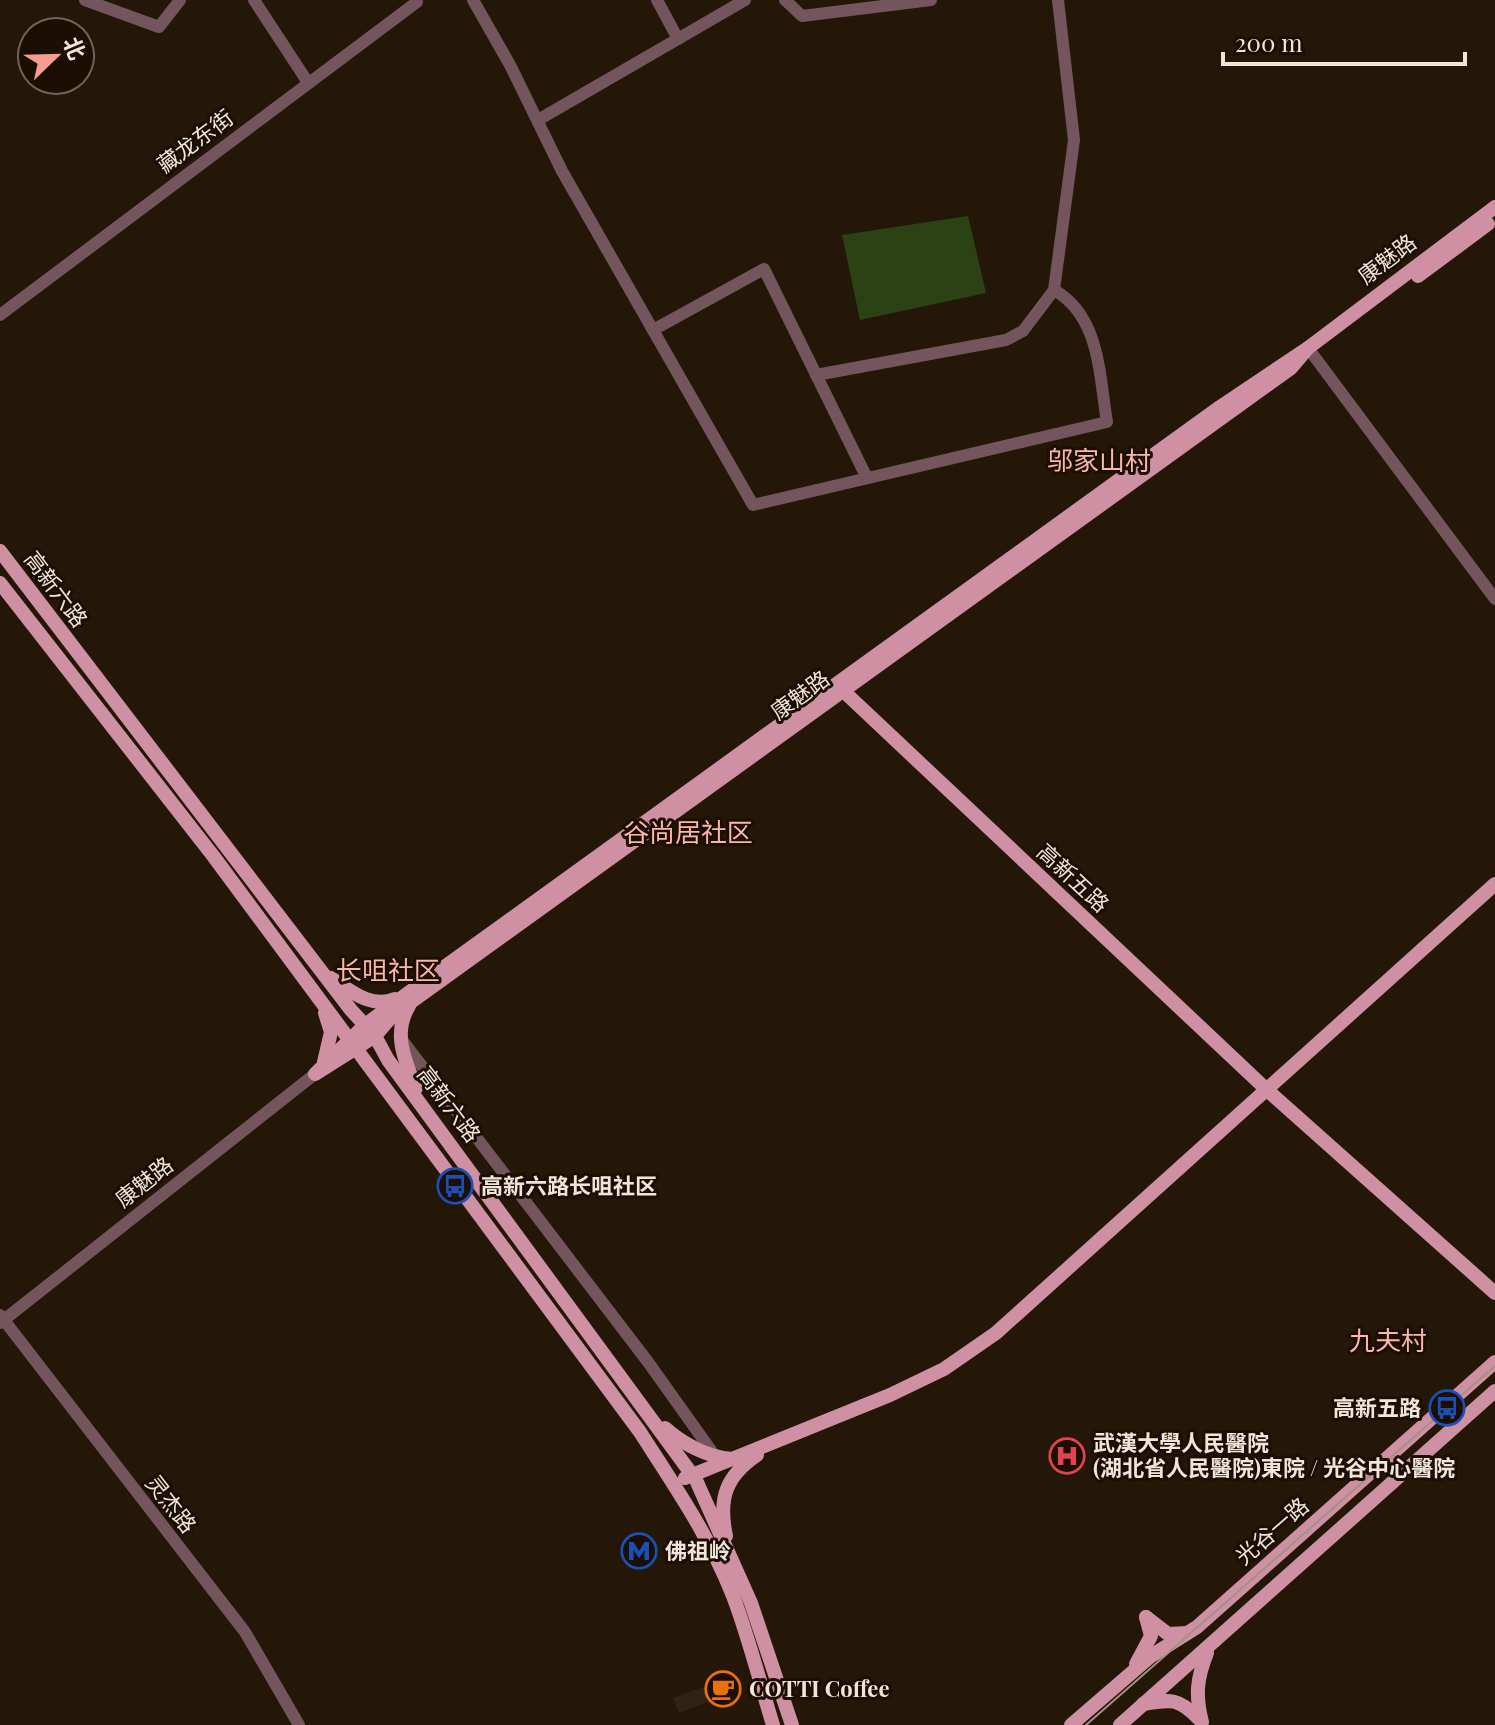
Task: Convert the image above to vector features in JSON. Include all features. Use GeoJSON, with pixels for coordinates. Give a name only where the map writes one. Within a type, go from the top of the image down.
{"type":"FeatureCollection","features":[{"type":"Feature","properties":{"kind":"main road","name":"康魅路"},"geometry":{"type":"LineString","coordinates":[[315,1074],[393,1015],[410,998],[840,688],[1220,407],[1308,348],[1495,207]]}},
{"type":"Feature","properties":{"kind":"main road","name":"康魅路"},"geometry":{"type":"LineString","coordinates":[[1308,348],[1337,335],[1495,218]]}},
{"type":"Feature","properties":{"kind":"main road","name":"高新六路"},"geometry":{"type":"LineString","coordinates":[[0,551],[321,972],[370,1031],[694,1478],[751,1603],[792,1725]]}},
{"type":"Feature","properties":{"kind":"main road","name":"高新六路"},"geometry":{"type":"LineString","coordinates":[[0,583],[310,985],[640,1432],[675,1486],[734,1599],[773,1725]]}},
{"type":"Feature","properties":{"kind":"main road","name":"高新五路"},"geometry":{"type":"LineString","coordinates":[[840,688],[1269,1092],[1495,1293]]}},
{"type":"Feature","properties":{"kind":"main road"},"geometry":{"type":"LineString","coordinates":[[675,1486],[893,1400],[958,1367],[1000,1337],[1060,1286],[1495,884]]}},
{"type":"Feature","properties":{"kind":"main road"},"geometry":{"type":"LineString","coordinates":[[1269,1092],[1495,892]]}},
{"type":"Feature","properties":{"kind":"main road"},"geometry":{"type":"LineString","coordinates":[[321,972],[363,999],[388,1002],[410,998]]}},
{"type":"Feature","properties":{"kind":"main road"},"geometry":{"type":"LineString","coordinates":[[310,985],[326,1014],[331,1032],[327,1058],[315,1074]]}},
{"type":"Feature","properties":{"kind":"main road"},"geometry":{"type":"LineString","coordinates":[[410,998],[401,1019],[401,1038],[406,1064],[423,1107]]}},
{"type":"Feature","properties":{"kind":"main road"},"geometry":{"type":"LineString","coordinates":[[315,1074],[350,1066],[365,1069],[380,1079]]}},
{"type":"Feature","properties":{"kind":"main road","name":"光谷一路"},"geometry":{"type":"LineString","coordinates":[[1071,1725],[1131,1672],[1197,1627],[1495,1362]]}},
{"type":"Feature","properties":{"kind":"main road","name":"光谷一路"},"geometry":{"type":"LineString","coordinates":[[1120,1725],[1208,1650],[1495,1391]]}},
{"type":"Feature","properties":{"kind":"main road"},"geometry":{"type":"LineString","coordinates":[[647,1411],[678,1440],[715,1456],[731,1459],[750,1454]]}},
{"type":"Feature","properties":{"kind":"main road"},"geometry":{"type":"LineString","coordinates":[[732,1559],[724,1523],[725,1486],[750,1454]]}},
{"type":"Feature","properties":{"kind":"main road"},"geometry":{"type":"LineString","coordinates":[[1131,1672],[1151,1636],[1146,1617],[1168,1634],[1184,1634],[1197,1627]]}},
{"type":"Feature","properties":{"kind":"main road"},"geometry":{"type":"LineString","coordinates":[[1203,1723],[1196,1698],[1197,1677],[1208,1650]]}},
{"type":"Feature","properties":{"kind":"main road"},"geometry":{"type":"LineString","coordinates":[[1143,1704],[1166,1700],[1184,1703],[1203,1723]]}},
{"type":"Feature","properties":{"kind":"street"},"geometry":{"type":"LineString","coordinates":[[85,0],[159,27],[180,0]]}},
{"type":"Feature","properties":{"kind":"street"},"geometry":{"type":"LineString","coordinates":[[254,0],[307,81]]}},
{"type":"Feature","properties":{"kind":"street"},"geometry":{"type":"LineString","coordinates":[[473,0],[562,171],[753,505],[1107,422],[1090,328],[1070,299],[1054,290]]}},
{"type":"Feature","properties":{"kind":"street"},"geometry":{"type":"LineString","coordinates":[[657,0],[678,39]]}},
{"type":"Feature","properties":{"kind":"street"},"geometry":{"type":"LineString","coordinates":[[538,120],[745,0]]}},
{"type":"Feature","properties":{"kind":"street"},"geometry":{"type":"LineString","coordinates":[[785,0],[802,16],[931,0]]}},
{"type":"Feature","properties":{"kind":"street"},"geometry":{"type":"LineString","coordinates":[[816,375],[1006,340],[1023,331],[1054,290],[1074,140],[1058,0]]}},
{"type":"Feature","properties":{"kind":"street","name":"藏龙东街"},"geometry":{"type":"LineString","coordinates":[[0,315],[307,81],[417,2]]}},
{"type":"Feature","properties":{"kind":"street"},"geometry":{"type":"LineString","coordinates":[[653,330],[764,269],[867,478]]}},
{"type":"Feature","properties":{"kind":"street"},"geometry":{"type":"LineString","coordinates":[[1308,348],[1495,599]]}},
{"type":"Feature","properties":{"kind":"street"},"geometry":{"type":"LineString","coordinates":[[401,1038],[648,1362],[715,1456]]}},
{"type":"Feature","properties":{"kind":"street","name":"康魅路"},"geometry":{"type":"LineString","coordinates":[[1,1320],[315,1074]]}},
{"type":"Feature","properties":{"kind":"street","name":"灵杰路"},"geometry":{"type":"LineString","coordinates":[[1,1320],[245,1632],[299,1725]]}},
{"type":"Feature","properties":{"kind":"shaded area"},"geometry":{"type":"Polygon","coordinates":[[[728,1678],[733,1692],[679,1713],[673,1698],[728,1678]]]}},
{"type":"Feature","properties":{"kind":"green space"},"geometry":{"type":"Polygon","coordinates":[[[968,216],[986,293],[860,320],[842,235],[968,216]]]}},
{"type":"Feature","properties":{"kind":"tram line"},"geometry":{"type":"LineString","coordinates":[[1086,1725],[1495,1366]]}},
{"type":"Feature","properties":{"kind":"place","name":"高新六路长咀社区"},"geometry":{"type":"Point","coordinates":[455,1186]}},
{"type":"Feature","properties":{"kind":"place","name":"高新五路"},"geometry":{"type":"Point","coordinates":[1447,1408]}},
{"type":"Feature","properties":{"kind":"place","name":"武漢大學人民醫院 (湖北省人民醫院)東院 / 光谷中心醫院"},"geometry":{"type":"Point","coordinates":[1067,1456]}},
{"type":"Feature","properties":{"kind":"place","name":"佛祖岭"},"geometry":{"type":"Point","coordinates":[639,1551]}},
{"type":"Feature","properties":{"kind":"place","name":"COTTI Coffee"},"geometry":{"type":"Point","coordinates":[723,1689]}},
{"type":"Feature","properties":{"kind":"district","name":"邬家山村"},"geometry":{"type":"Point","coordinates":[1099,461]}},
{"type":"Feature","properties":{"kind":"district","name":"谷尚居社区"},"geometry":{"type":"Point","coordinates":[688,833]}},
{"type":"Feature","properties":{"kind":"district","name":"长咀社区"},"geometry":{"type":"Point","coordinates":[388,971]}},
{"type":"Feature","properties":{"kind":"district","name":"九夫村"},"geometry":{"type":"Point","coordinates":[1388,1341]}}]}
